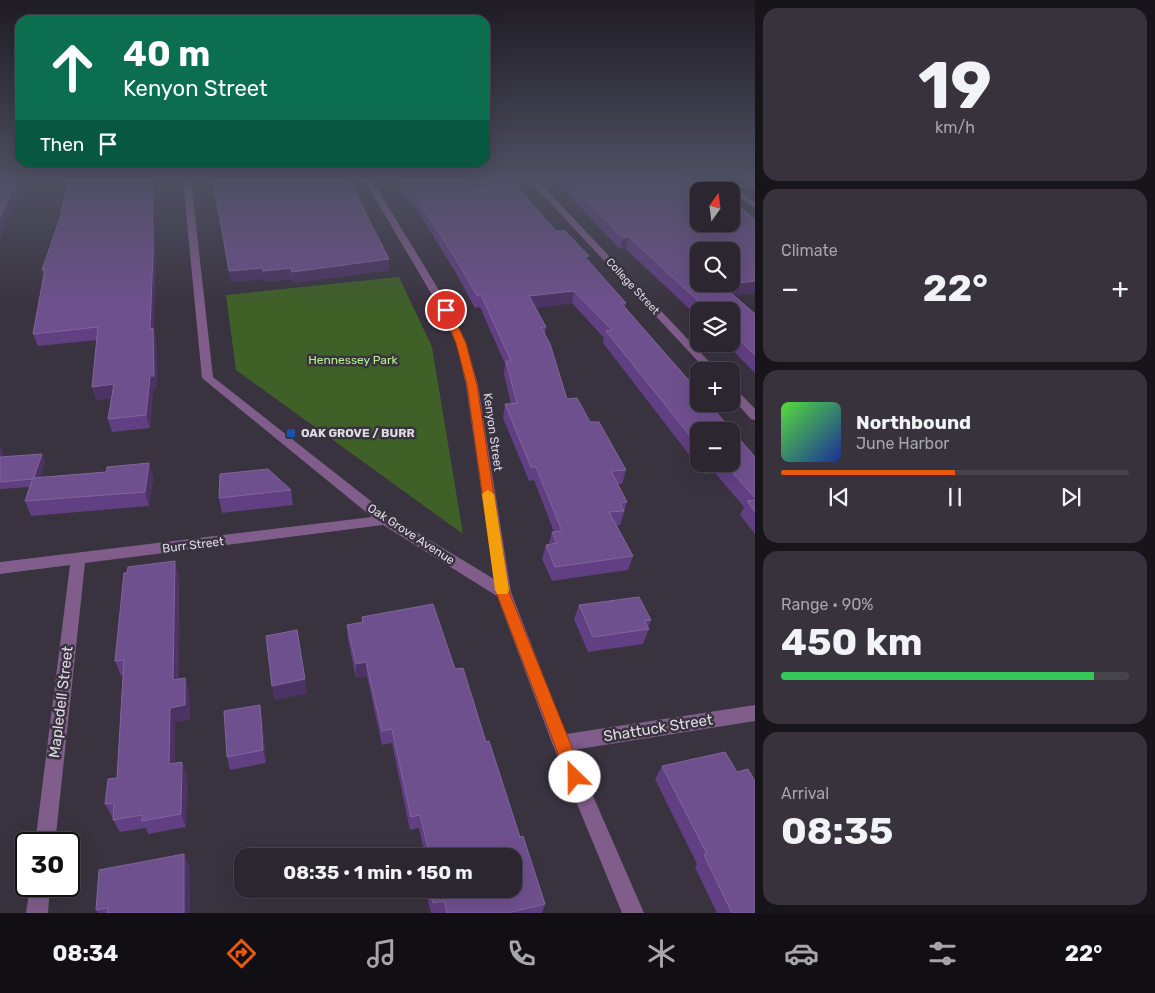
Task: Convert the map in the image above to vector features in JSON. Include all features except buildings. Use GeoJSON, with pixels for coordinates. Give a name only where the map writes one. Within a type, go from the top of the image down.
{"type":"FeatureCollection","features":[{"type":"Feature","properties":{"kind":"street","name":"Oak Grove Avenue"},"geometry":{"type":"LineString","coordinates":[[192,223],[208,378],[385,520],[503,592]]}},
{"type":"Feature","properties":{"kind":"street","name":"Kenyon Street"},"geometry":{"type":"LineString","coordinates":[[394,223],[446,310],[461,343],[472,385],[503,592]]}},
{"type":"Feature","properties":{"kind":"street","name":"College Street"},"geometry":{"type":"LineString","coordinates":[[572,223],[704,362]]}},
{"type":"Feature","properties":{"kind":"street"},"geometry":{"type":"LineString","coordinates":[[740,400],[755,416]]}},
{"type":"Feature","properties":{"kind":"street","name":"Burr Street"},"geometry":{"type":"LineString","coordinates":[[0,568],[78,560],[385,520]]}},
{"type":"Feature","properties":{"kind":"street","name":"Mapledell Street"},"geometry":{"type":"LineString","coordinates":[[46,832],[78,560]]}},
{"type":"Feature","properties":{"kind":"street"},"geometry":{"type":"LineString","coordinates":[[503,592],[561,743],[633,913]]}},
{"type":"Feature","properties":{"kind":"street","name":"Shattuck Street"},"geometry":{"type":"LineString","coordinates":[[561,743],[755,713]]}},
{"type":"Feature","properties":{"kind":"street"},"geometry":{"type":"LineString","coordinates":[[37,913],[39,897]]}},
{"type":"Feature","properties":{"kind":"green space","name":"Hennessey Park"},"geometry":{"type":"Polygon","coordinates":[[[399,277],[432,347],[463,534],[236,370],[226,295],[399,277]]]}},
{"type":"Feature","properties":{"kind":"slow traffic"},"geometry":{"type":"LineString","coordinates":[[488,494],[502,590]]}},
{"type":"Feature","properties":{"kind":"place","name":"OAK GROVE / BURR"},"geometry":{"type":"Point","coordinates":[291,433]}},
{"type":"Feature","properties":{"kind":"route"},"geometry":{"type":"LineString","coordinates":[[446,310],[461,343],[472,385],[503,592],[575,777]]}}]}
